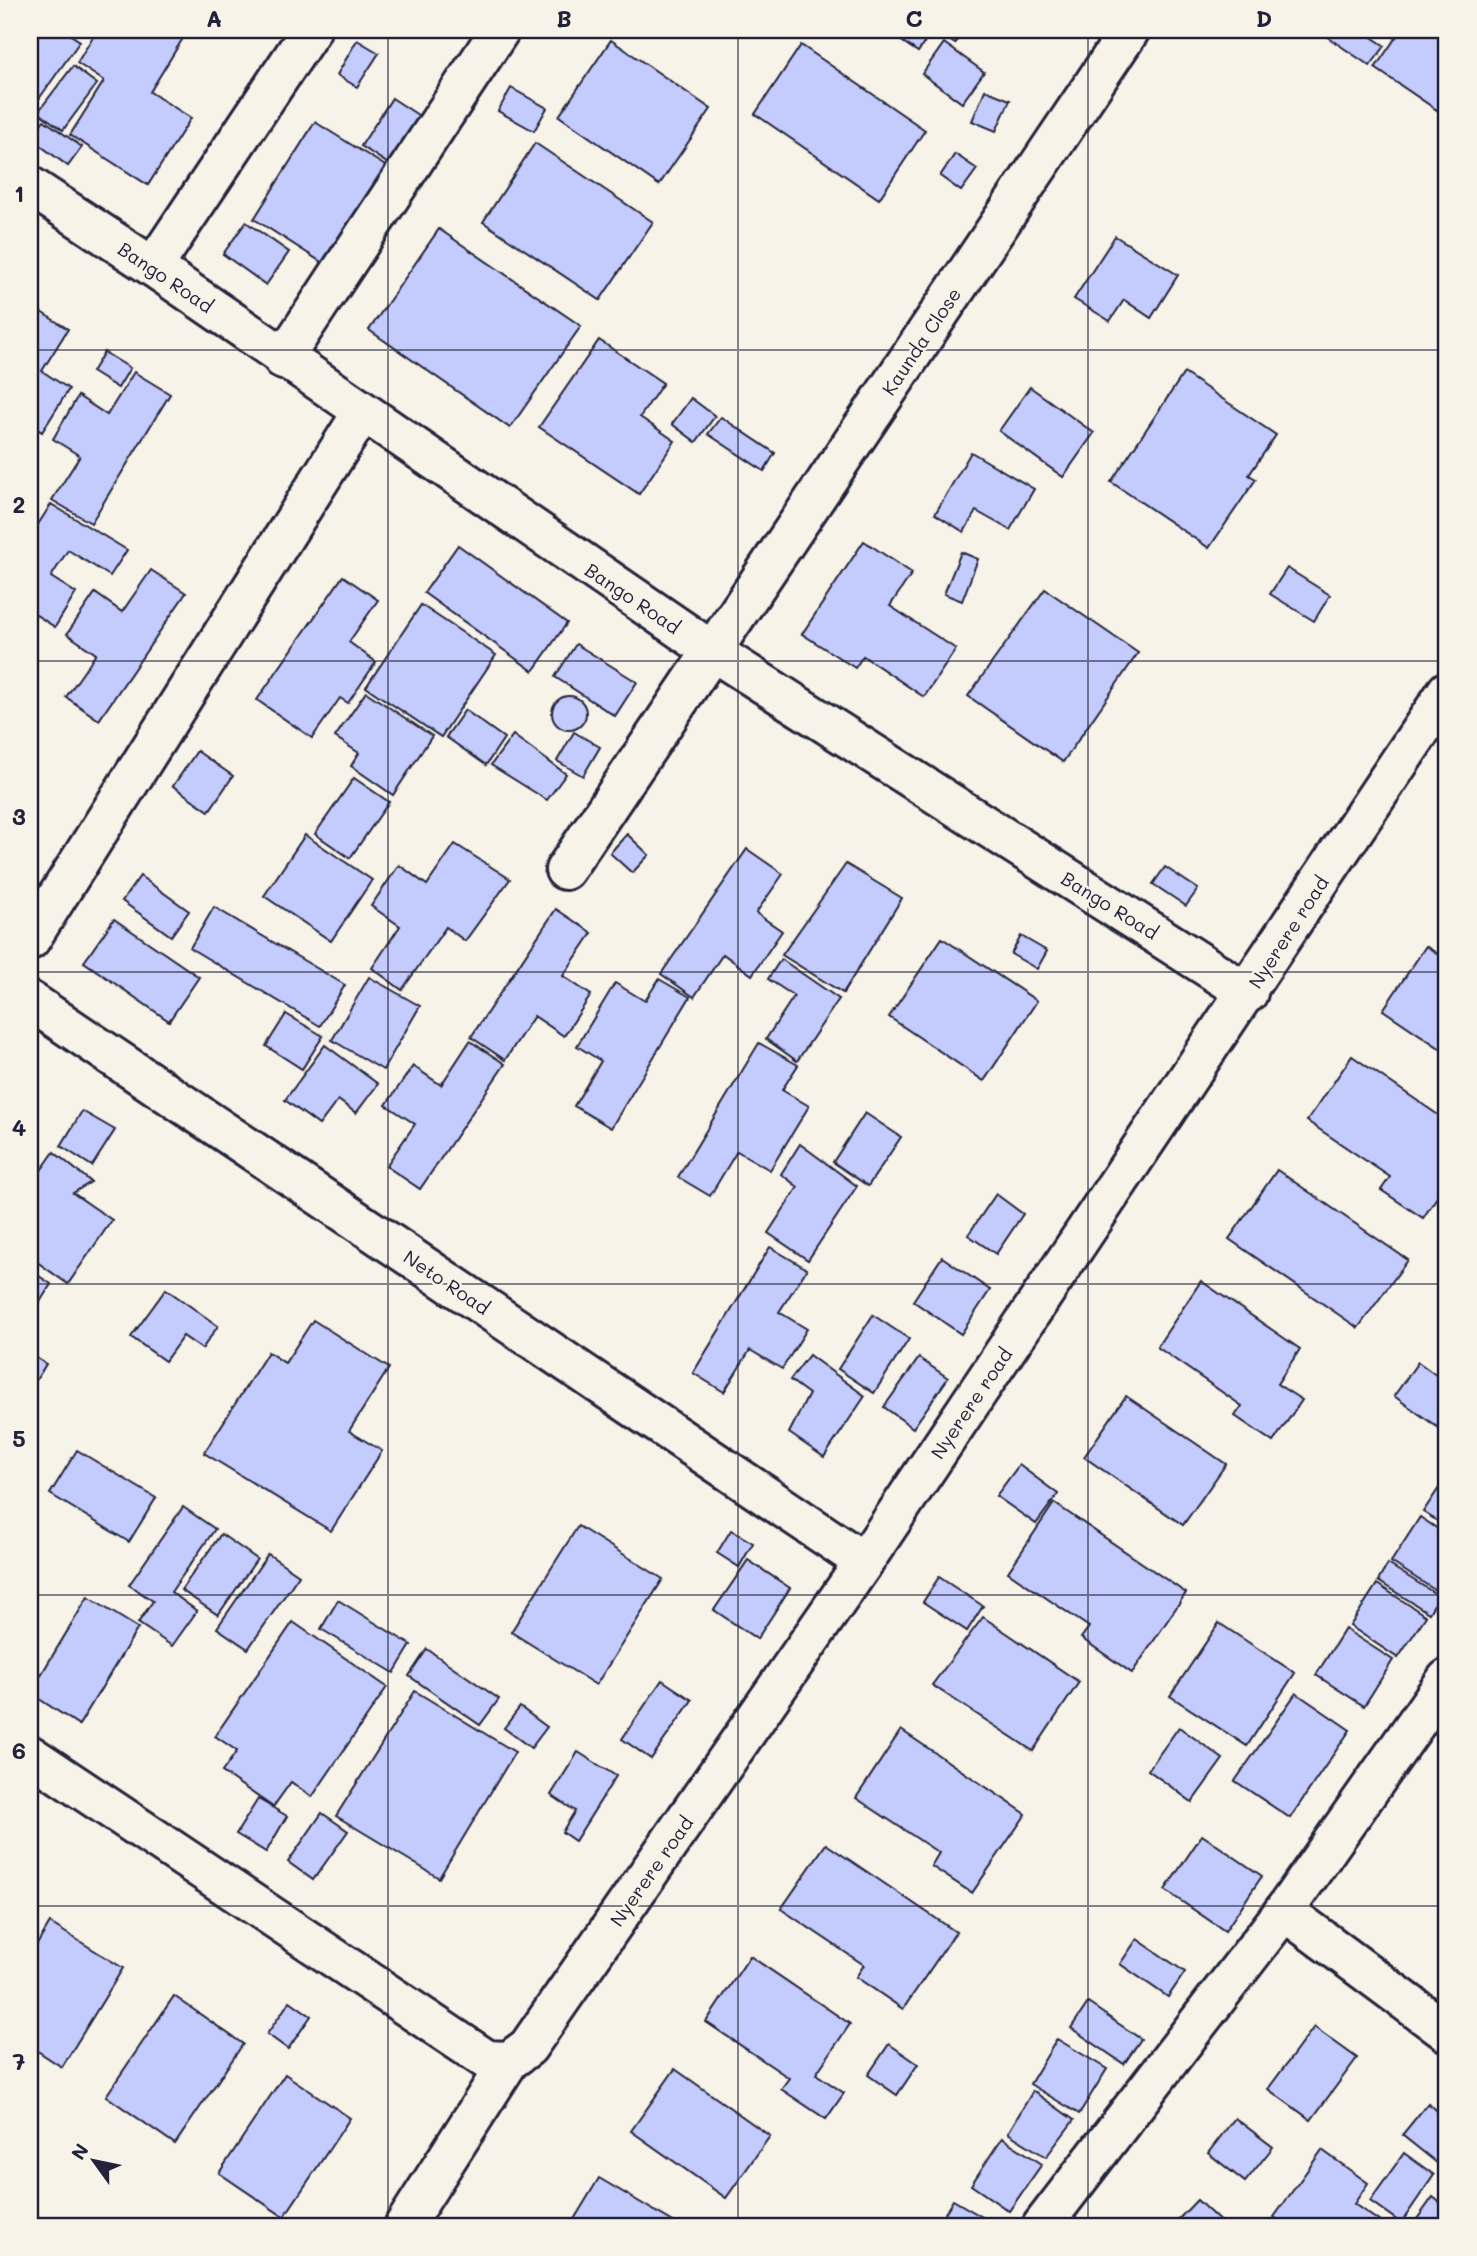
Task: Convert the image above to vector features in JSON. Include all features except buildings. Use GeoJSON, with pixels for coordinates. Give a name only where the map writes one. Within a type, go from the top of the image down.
{"type":"FeatureCollection","features":[{"type":"Feature","properties":{"kind":"street"},"geometry":{"type":"LineString","coordinates":[[153,267],[311,30]]}},
{"type":"Feature","properties":{"kind":"street"},"geometry":{"type":"LineString","coordinates":[[283,359],[500,30]]}},
{"type":"Feature","properties":{"kind":"street","name":"Kaunda Close"},"geometry":{"type":"LineString","coordinates":[[565,870],[1130,30]]}},
{"type":"Feature","properties":{"kind":"street","name":"Bango Road"},"geometry":{"type":"LineString","coordinates":[[30,186],[153,267],[362,414],[712,651],[1248,993]]}},
{"type":"Feature","properties":{"kind":"street"},"geometry":{"type":"LineString","coordinates":[[30,940],[362,414]]}},
{"type":"Feature","properties":{"kind":"street","name":"Nyerere road"},"geometry":{"type":"LineString","coordinates":[[404,2226],[509,2061],[528,2047],[864,1562],[1248,993],[1447,691]]}},
{"type":"Feature","properties":{"kind":"street","name":"Neto Road"},"geometry":{"type":"LineString","coordinates":[[30,1001],[864,1562]]}},
{"type":"Feature","properties":{"kind":"street"},"geometry":{"type":"LineString","coordinates":[[1042,2226],[1284,1911],[1447,1679]]}},
{"type":"Feature","properties":{"kind":"street"},"geometry":{"type":"LineString","coordinates":[[30,1755],[487,2060],[509,2061]]}},
{"type":"Feature","properties":{"kind":"street"},"geometry":{"type":"LineString","coordinates":[[1284,1911],[1447,2032]]}}]}
